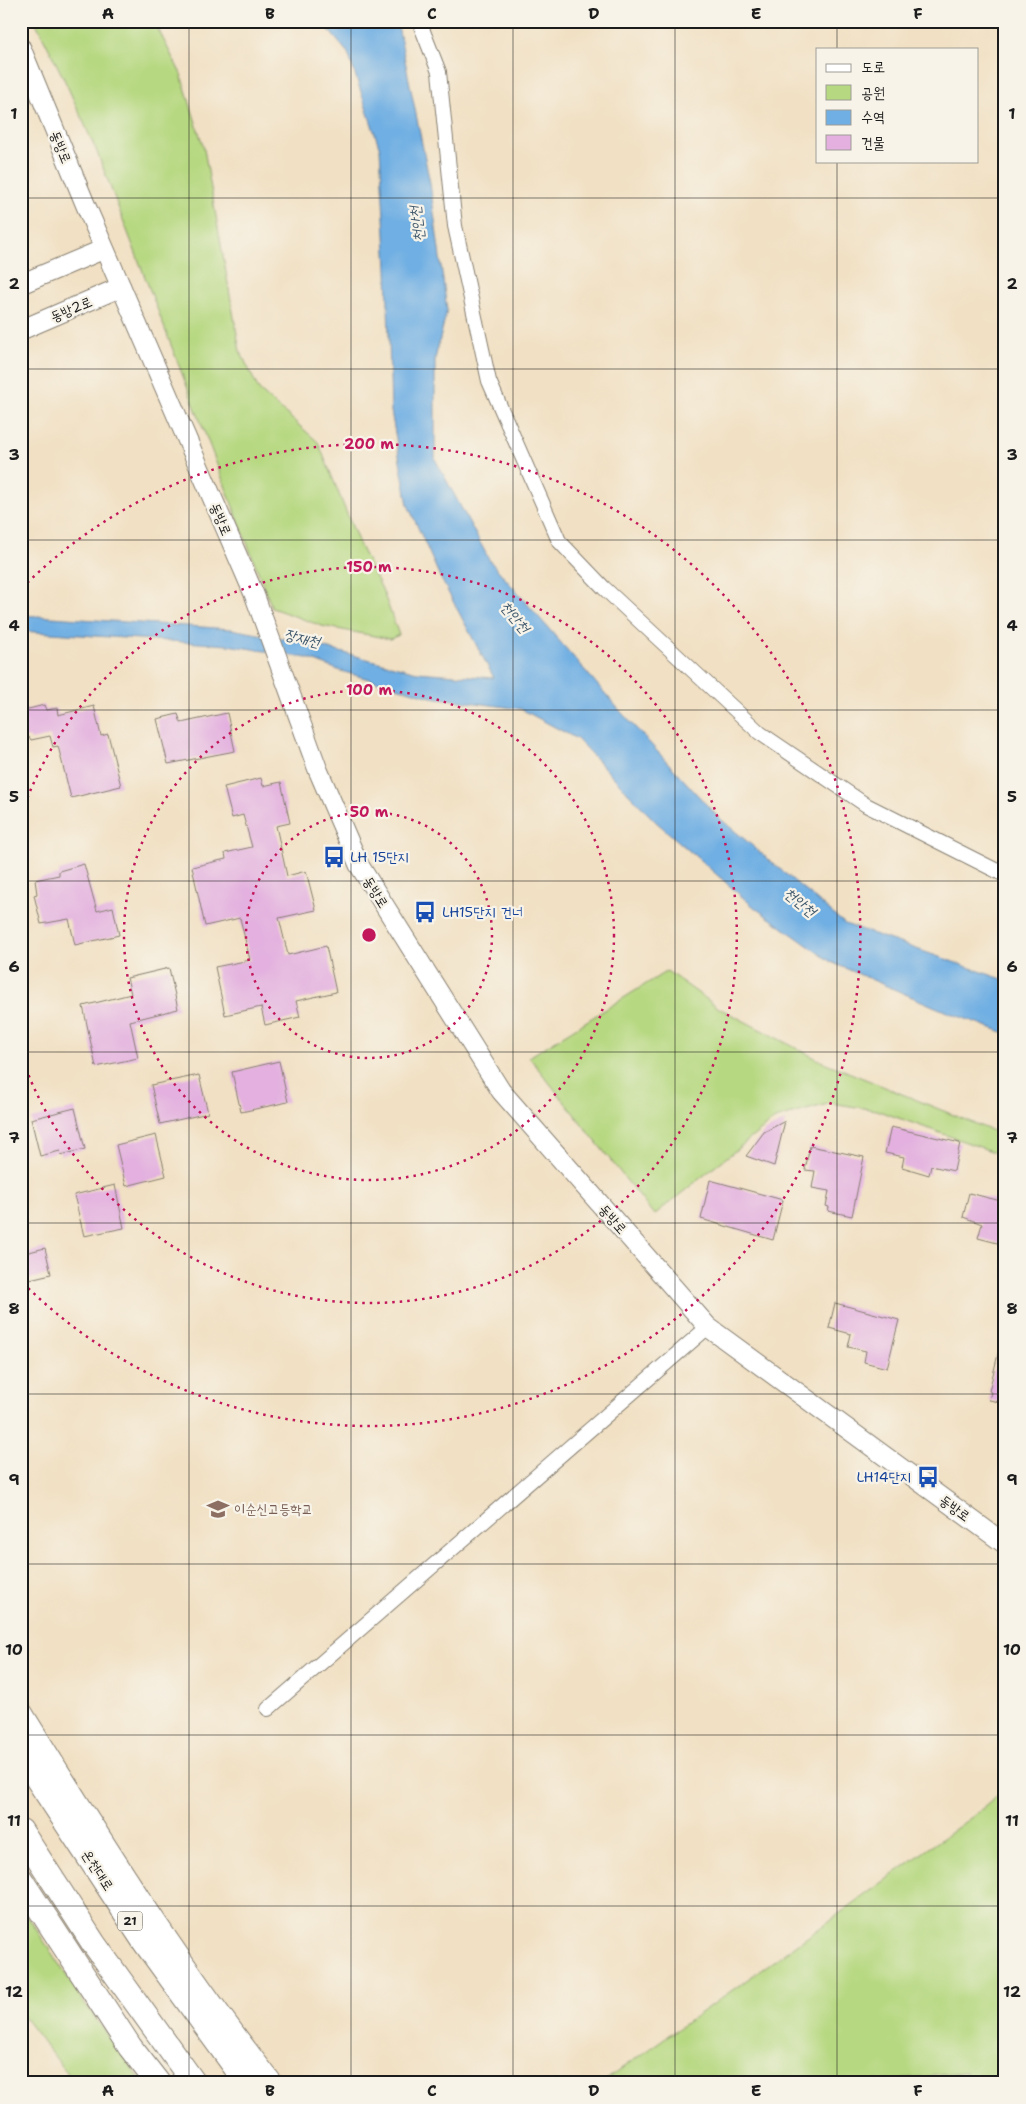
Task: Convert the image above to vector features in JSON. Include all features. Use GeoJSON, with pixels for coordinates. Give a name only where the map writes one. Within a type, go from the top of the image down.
{"type":"FeatureCollection","features":[{"type":"Feature","properties":{"kind":"highway"},"geometry":{"type":"LineString","coordinates":[[21,1714],[97,1838],[210,2002],[270,2083]]}},
{"type":"Feature","properties":{"kind":"highway","name":"온천대로"},"geometry":{"type":"LineString","coordinates":[[21,1754],[144,1941],[247,2083]]}},
{"type":"Feature","properties":{"kind":"highway"},"geometry":{"type":"LineString","coordinates":[[21,1831],[94,1944],[194,2083]]}},
{"type":"Feature","properties":{"kind":"highway"},"geometry":{"type":"LineString","coordinates":[[21,1880],[130,2047],[158,2083]]}},
{"type":"Feature","properties":{"kind":"street"},"geometry":{"type":"LineString","coordinates":[[419,21],[439,72],[455,226],[489,380],[559,541],[604,588],[760,733],[866,805],[1005,874]]}},
{"type":"Feature","properties":{"kind":"street","name":"동방로"},"geometry":{"type":"LineString","coordinates":[[21,48],[104,249],[254,594],[318,770],[359,866],[501,1091],[708,1327],[1005,1544]]}},
{"type":"Feature","properties":{"kind":"street"},"geometry":{"type":"LineString","coordinates":[[21,284],[104,249]]}},
{"type":"Feature","properties":{"kind":"street","name":"동방2로"},"geometry":{"type":"LineString","coordinates":[[21,330],[121,287]]}},
{"type":"Feature","properties":{"kind":"street"},"geometry":{"type":"LineString","coordinates":[[268,1709],[708,1327]]}},
{"type":"Feature","properties":{"kind":"green space"},"geometry":{"type":"Polygon","coordinates":[[[35,21],[154,21],[181,74],[204,149],[240,351],[259,390],[318,442],[360,546],[382,589],[399,635],[390,639],[322,626],[272,608],[97,152],[35,21]]]}},
{"type":"Feature","properties":{"kind":"green space"},"geometry":{"type":"Polygon","coordinates":[[[667,971],[719,1008],[821,1061],[1005,1136],[1005,1156],[876,1110],[831,1103],[775,1119],[654,1215],[529,1057],[667,971]]]}},
{"type":"Feature","properties":{"kind":"green space"},"geometry":{"type":"Polygon","coordinates":[[[1005,1789],[1005,2083],[970,2083],[966,2073],[851,2083],[601,2083],[806,1938],[980,1811],[1005,1789]]]}},
{"type":"Feature","properties":{"kind":"green space"},"geometry":{"type":"Polygon","coordinates":[[[21,1906],[83,2001],[143,2083],[75,2083],[21,2013],[21,1906]]]}},
{"type":"Feature","properties":{"kind":"water","name":"천안천"},"geometry":{"type":"Polygon","coordinates":[[[321,21],[397,21],[430,183],[447,310],[435,359],[435,459],[490,561],[622,713],[717,816],[845,924],[1005,980],[1005,1033],[947,1012],[831,962],[754,907],[655,821],[577,739],[521,709],[431,697],[341,671],[307,658],[228,645],[21,631],[21,615],[231,629],[302,642],[417,672],[494,678],[440,577],[408,505],[391,411],[387,269],[380,149],[348,53],[321,21]]]}},
{"type":"Feature","properties":{"kind":"building"},"geometry":{"type":"Polygon","coordinates":[[[44,705],[46,710],[57,708],[58,715],[94,706],[101,736],[108,734],[121,786],[71,798],[58,746],[53,747],[50,736],[31,740],[29,737],[21,739],[21,711],[44,705]]]}},
{"type":"Feature","properties":{"kind":"building"},"geometry":{"type":"Polygon","coordinates":[[[227,713],[235,751],[168,764],[157,719],[178,714],[181,723],[227,713]]]}},
{"type":"Feature","properties":{"kind":"building"},"geometry":{"type":"Polygon","coordinates":[[[261,778],[263,786],[281,782],[290,823],[276,826],[287,876],[306,871],[316,910],[279,918],[288,955],[326,946],[336,992],[296,1001],[300,1017],[265,1025],[261,1007],[225,1015],[215,967],[250,960],[240,918],[205,926],[192,867],[226,859],[225,853],[252,847],[243,815],[232,818],[224,787],[261,778]]]}},
{"type":"Feature","properties":{"kind":"building"},"geometry":{"type":"Polygon","coordinates":[[[84,864],[97,911],[113,907],[119,935],[75,945],[69,919],[41,924],[34,895],[37,894],[35,880],[59,875],[59,871],[84,864]]]}},
{"type":"Feature","properties":{"kind":"building"},"geometry":{"type":"Polygon","coordinates":[[[169,968],[178,1009],[130,1021],[138,1058],[96,1067],[83,1006],[131,994],[127,978],[169,968]]]}},
{"type":"Feature","properties":{"kind":"building"},"geometry":{"type":"Polygon","coordinates":[[[279,1061],[288,1102],[241,1112],[232,1072],[279,1061]]]}},
{"type":"Feature","properties":{"kind":"building"},"geometry":{"type":"Polygon","coordinates":[[[199,1075],[208,1113],[160,1124],[151,1085],[199,1075]]]}},
{"type":"Feature","properties":{"kind":"building"},"geometry":{"type":"Polygon","coordinates":[[[75,1108],[85,1149],[61,1155],[60,1151],[40,1156],[31,1119],[75,1108]]]}},
{"type":"Feature","properties":{"kind":"building"},"geometry":{"type":"Polygon","coordinates":[[[785,1121],[774,1166],[746,1156],[764,1132],[785,1121]]]}},
{"type":"Feature","properties":{"kind":"building"},"geometry":{"type":"Polygon","coordinates":[[[891,1127],[960,1143],[954,1171],[931,1166],[929,1175],[902,1167],[904,1157],[885,1153],[891,1127]]]}},
{"type":"Feature","properties":{"kind":"building"},"geometry":{"type":"Polygon","coordinates":[[[156,1135],[166,1176],[126,1186],[116,1145],[156,1135]]]}},
{"type":"Feature","properties":{"kind":"building"},"geometry":{"type":"Polygon","coordinates":[[[810,1146],[864,1157],[852,1216],[828,1211],[829,1207],[826,1206],[829,1191],[812,1188],[815,1171],[805,1170],[810,1146]]]}},
{"type":"Feature","properties":{"kind":"building"},"geometry":{"type":"Polygon","coordinates":[[[710,1180],[783,1200],[773,1240],[701,1219],[710,1180]]]}},
{"type":"Feature","properties":{"kind":"building"},"geometry":{"type":"Polygon","coordinates":[[[115,1185],[124,1228],[84,1236],[74,1195],[115,1185]]]}},
{"type":"Feature","properties":{"kind":"building"},"geometry":{"type":"Polygon","coordinates":[[[969,1193],[1005,1202],[1005,1245],[978,1238],[982,1224],[963,1217],[969,1193]]]}},
{"type":"Feature","properties":{"kind":"building"},"geometry":{"type":"Polygon","coordinates":[[[45,1248],[51,1274],[21,1281],[21,1254],[45,1248]]]}},
{"type":"Feature","properties":{"kind":"building"},"geometry":{"type":"Polygon","coordinates":[[[835,1303],[899,1320],[887,1368],[864,1362],[866,1351],[848,1347],[851,1334],[829,1328],[835,1303]]]}},
{"type":"Feature","properties":{"kind":"building"},"geometry":{"type":"Polygon","coordinates":[[[1000,1346],[1005,1347],[1005,1403],[989,1400],[991,1392],[989,1391],[1000,1346]]]}},
{"type":"Feature","properties":{"kind":"place","name":"LH 15단지"},"geometry":{"type":"Point","coordinates":[334,857]}},
{"type":"Feature","properties":{"kind":"place","name":"LH15단지 건너"},"geometry":{"type":"Point","coordinates":[425,912]}},
{"type":"Feature","properties":{"kind":"place","name":"LH14단지"},"geometry":{"type":"Point","coordinates":[928,1477]}},
{"type":"Feature","properties":{"kind":"place","name":"이순신고등학교"},"geometry":{"type":"Point","coordinates":[218,1509]}},
{"type":"Feature","properties":{"kind":"water label","name":"장재천"},"geometry":{"type":"Point","coordinates":[302,638]}}]}
